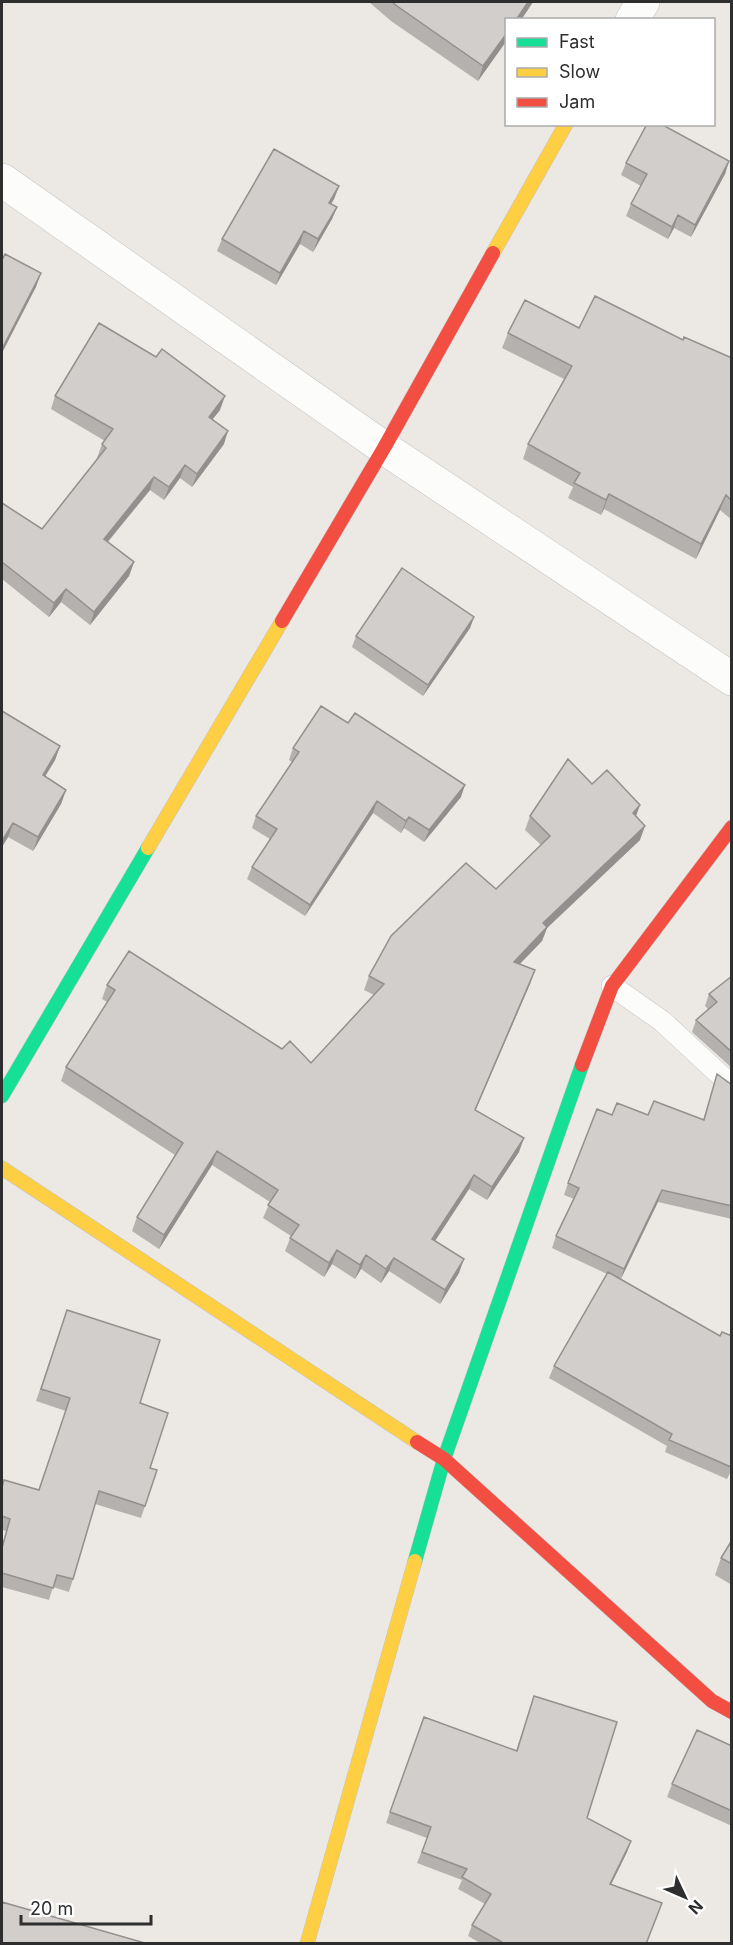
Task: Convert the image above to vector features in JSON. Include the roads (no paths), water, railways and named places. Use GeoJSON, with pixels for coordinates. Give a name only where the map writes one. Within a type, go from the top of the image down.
{"type":"FeatureCollection","features":[{"type":"Feature","properties":{"kind":"street"},"geometry":{"type":"LineString","coordinates":[[633,18],[643,2]]}},
{"type":"Feature","properties":{"kind":"street"},"geometry":{"type":"LineString","coordinates":[[2,1096],[384,448],[565,126]]}},
{"type":"Feature","properties":{"kind":"street"},"geometry":{"type":"LineString","coordinates":[[2,180],[384,448],[732,679]]}},
{"type":"Feature","properties":{"kind":"street"},"geometry":{"type":"LineString","coordinates":[[307,1944],[444,1459],[565,1110],[612,986],[732,827]]}},
{"type":"Feature","properties":{"kind":"street"},"geometry":{"type":"LineString","coordinates":[[2,1168],[444,1459],[712,1701],[732,1712]]}},
{"type":"Feature","properties":{"kind":"lane"},"geometry":{"type":"LineString","coordinates":[[612,986],[662,1021],[732,1086]]}}]}
